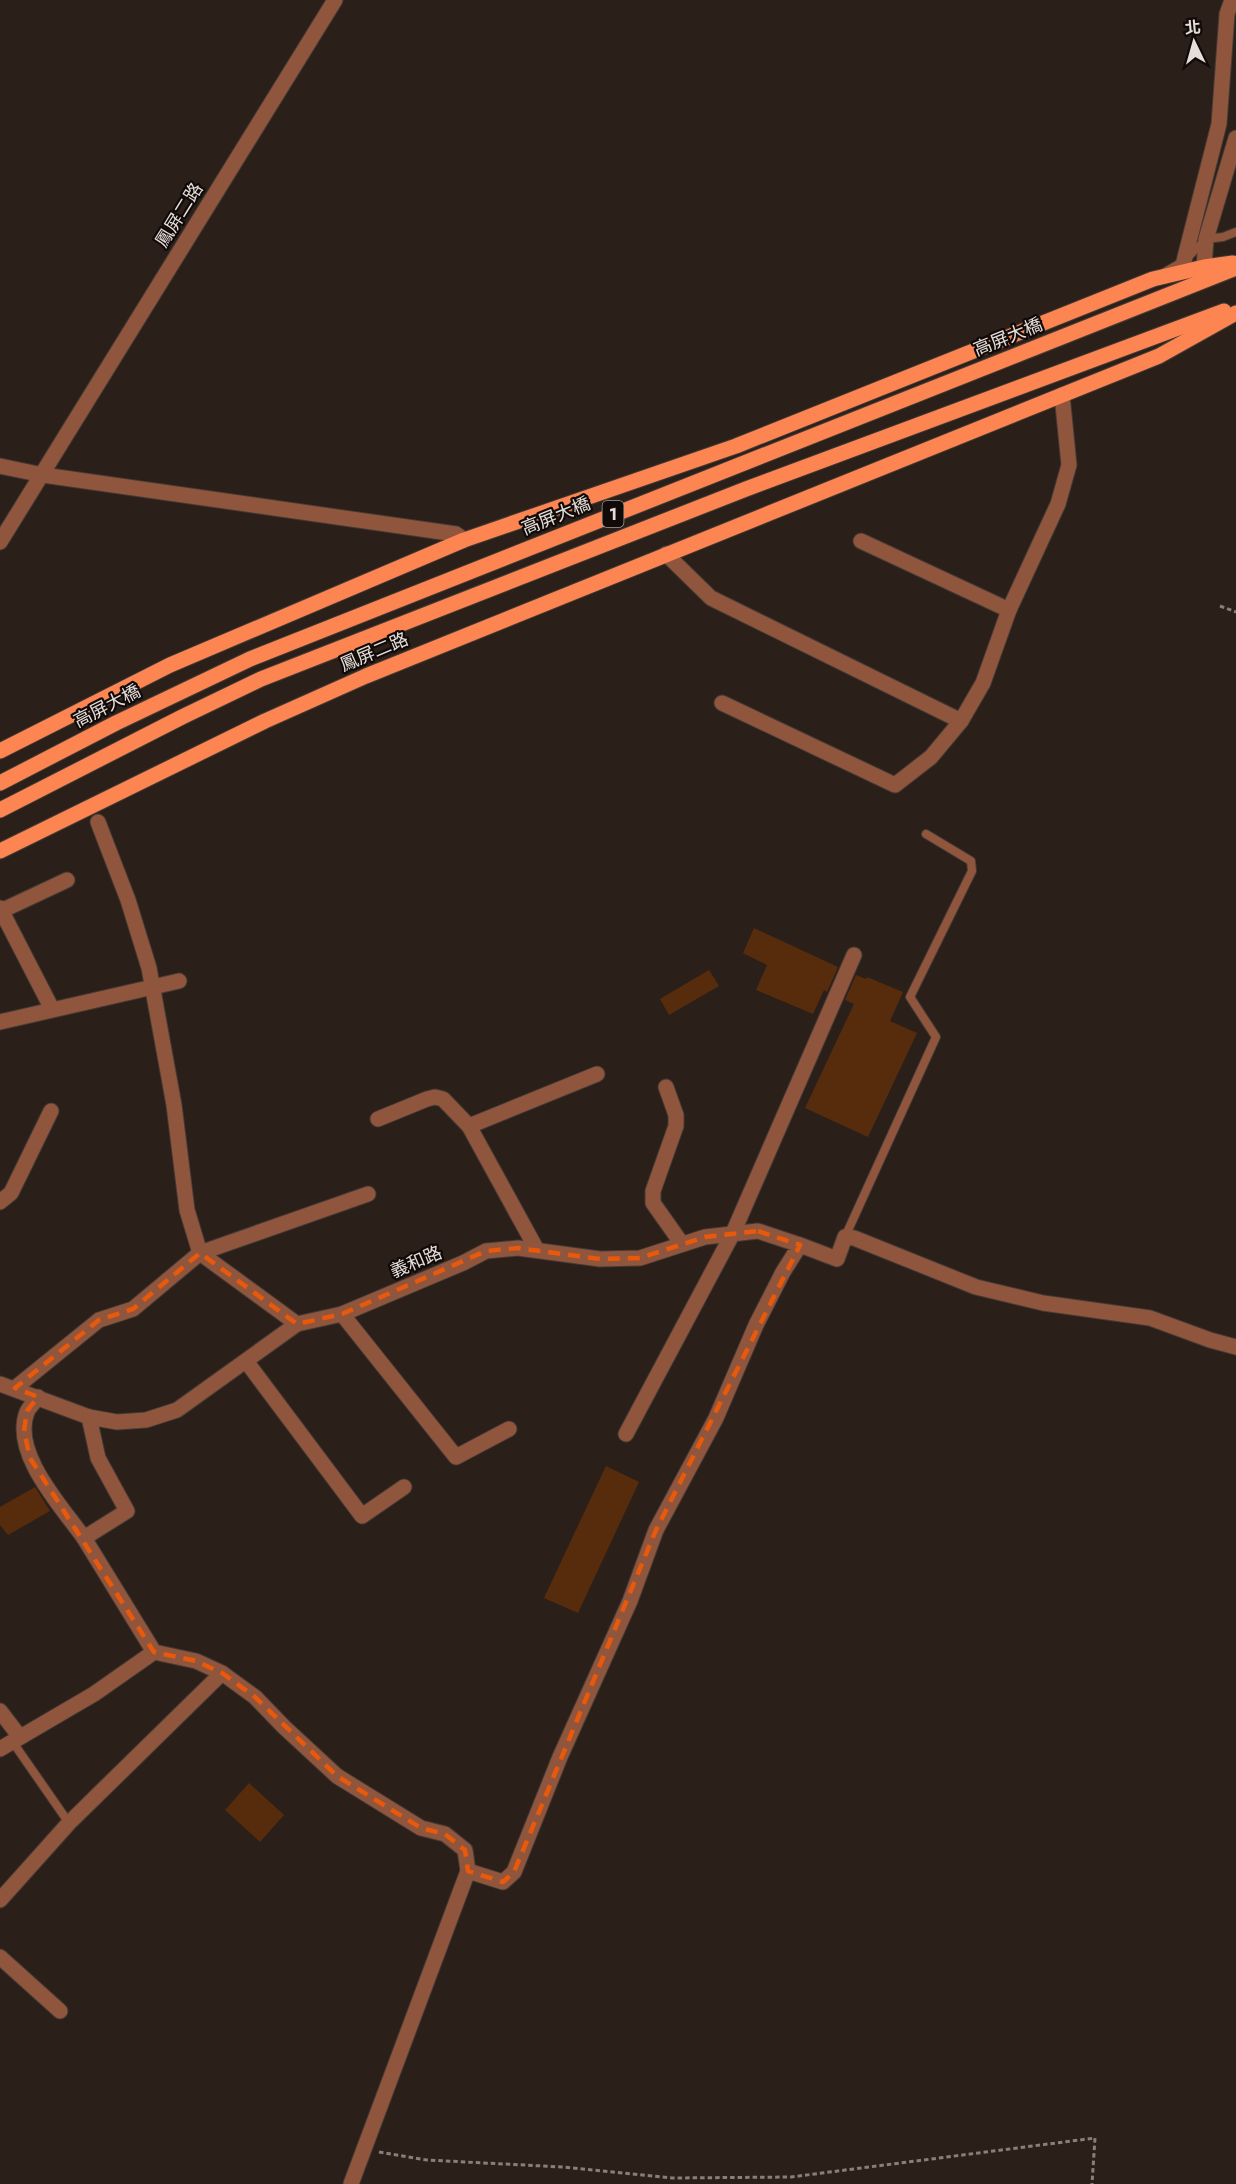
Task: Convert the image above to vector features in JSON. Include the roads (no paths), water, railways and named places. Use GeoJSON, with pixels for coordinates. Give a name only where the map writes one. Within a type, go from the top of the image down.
{"type":"FeatureCollection","features":[{"type":"Feature","properties":{"kind":"main road","name":"高屏大橋"},"geometry":{"type":"LineString","coordinates":[[464,540],[735,446],[1153,279],[1236,262]]}},
{"type":"Feature","properties":{"kind":"main road","name":"高屏大橋"},"geometry":{"type":"LineString","coordinates":[[0,783],[116,723],[250,659],[1236,268]]}},
{"type":"Feature","properties":{"kind":"main road","name":"1"},"geometry":{"type":"LineString","coordinates":[[0,810],[261,679],[746,489],[1236,306]]}},
{"type":"Feature","properties":{"kind":"main road"},"geometry":{"type":"LineString","coordinates":[[1062,395],[1159,356],[1236,313]]}},
{"type":"Feature","properties":{"kind":"main road","name":"鳳屏二路"},"geometry":{"type":"LineString","coordinates":[[0,850],[275,716],[366,676],[1062,395]]}},
{"type":"Feature","properties":{"kind":"main road","name":"1"},"geometry":{"type":"LineString","coordinates":[[0,752],[170,665],[464,540]]}},
{"type":"Feature","properties":{"kind":"street","name":"鳳屏二路"},"geometry":{"type":"LineString","coordinates":[[0,542],[335,0]]}},
{"type":"Feature","properties":{"kind":"street"},"geometry":{"type":"LineString","coordinates":[[1184,261],[1219,124],[1227,14],[1232,0]]}},
{"type":"Feature","properties":{"kind":"street"},"geometry":{"type":"LineString","coordinates":[[1204,267],[1206,239],[1236,138]]}},
{"type":"Feature","properties":{"kind":"street"},"geometry":{"type":"LineString","coordinates":[[722,703],[895,785],[931,758],[961,722],[984,683],[1009,610],[1058,504],[1070,465],[1062,395]]}},
{"type":"Feature","properties":{"kind":"street"},"geometry":{"type":"LineString","coordinates":[[0,466],[42,475],[456,534],[464,540]]}},
{"type":"Feature","properties":{"kind":"street"},"geometry":{"type":"LineString","coordinates":[[861,541],[1009,610]]}},
{"type":"Feature","properties":{"kind":"street"},"geometry":{"type":"LineString","coordinates":[[666,554],[711,598],[961,722]]}},
{"type":"Feature","properties":{"kind":"street"},"geometry":{"type":"LineString","coordinates":[[98,822],[128,900],[149,968],[174,1105],[188,1210],[200,1253],[297,1324]]}},
{"type":"Feature","properties":{"kind":"street"},"geometry":{"type":"LineString","coordinates":[[52,1009],[1,909],[67,880]]}},
{"type":"Feature","properties":{"kind":"street"},"geometry":{"type":"LineString","coordinates":[[626,1434],[733,1233],[854,955]]}},
{"type":"Feature","properties":{"kind":"street"},"geometry":{"type":"LineString","coordinates":[[0,1022],[179,981]]}},
{"type":"Feature","properties":{"kind":"street"},"geometry":{"type":"LineString","coordinates":[[469,1126],[597,1074]]}},
{"type":"Feature","properties":{"kind":"street"},"geometry":{"type":"LineString","coordinates":[[666,1088],[676,1114],[676,1126],[653,1191],[653,1203],[682,1244]]}},
{"type":"Feature","properties":{"kind":"street"},"geometry":{"type":"LineString","coordinates":[[378,1119],[435,1097],[443,1099],[469,1126],[537,1250]]}},
{"type":"Feature","properties":{"kind":"street"},"geometry":{"type":"LineString","coordinates":[[0,1202],[11,1194],[51,1111]]}},
{"type":"Feature","properties":{"kind":"street"},"geometry":{"type":"LineString","coordinates":[[7,1386],[99,1320],[133,1309],[200,1253],[368,1194]]}},
{"type":"Feature","properties":{"kind":"street","name":"義和路"},"geometry":{"type":"LineString","coordinates":[[7,1386],[89,1417],[117,1422],[146,1420],[177,1410],[297,1324],[342,1314],[486,1251],[518,1248],[600,1259],[640,1258],[705,1237],[758,1231],[837,1259],[845,1237]]}},
{"type":"Feature","properties":{"kind":"street"},"geometry":{"type":"LineString","coordinates":[[845,1237],[854,1238],[976,1287],[1043,1303],[1150,1318],[1236,1347]]}},
{"type":"Feature","properties":{"kind":"street"},"geometry":{"type":"LineString","coordinates":[[468,1871],[503,1882],[514,1872],[560,1757],[630,1601],[656,1530],[716,1418],[737,1366],[762,1314],[783,1272],[800,1245]]}},
{"type":"Feature","properties":{"kind":"street"},"geometry":{"type":"LineString","coordinates":[[342,1314],[456,1457],[509,1429]]}},
{"type":"Feature","properties":{"kind":"street"},"geometry":{"type":"LineString","coordinates":[[246,1360],[362,1516],[404,1487]]}},
{"type":"Feature","properties":{"kind":"street"},"geometry":{"type":"LineString","coordinates":[[38,1397],[27,1411],[24,1431],[30,1458],[42,1481],[84,1538],[154,1652],[196,1661],[222,1673],[255,1696],[337,1776],[421,1828],[445,1834],[465,1850],[468,1871],[351,2184]]}},
{"type":"Feature","properties":{"kind":"street"},"geometry":{"type":"LineString","coordinates":[[84,1538],[127,1511],[98,1458],[89,1417]]}},
{"type":"Feature","properties":{"kind":"street"},"geometry":{"type":"LineString","coordinates":[[0,1711],[11,1742],[94,1694],[154,1652]]}},
{"type":"Feature","properties":{"kind":"street"},"geometry":{"type":"LineString","coordinates":[[0,1900],[69,1823],[222,1673]]}},
{"type":"Feature","properties":{"kind":"street"},"geometry":{"type":"LineString","coordinates":[[0,1957],[60,2011]]}},
{"type":"Feature","properties":{"kind":"lane"},"geometry":{"type":"LineString","coordinates":[[1153,279],[1184,261],[1206,239],[1223,237],[1236,232]]}},
{"type":"Feature","properties":{"kind":"lane"},"geometry":{"type":"LineString","coordinates":[[845,1237],[936,1037],[910,997],[972,871],[971,861],[926,834]]}},
{"type":"Feature","properties":{"kind":"lane"},"geometry":{"type":"LineString","coordinates":[[11,1742],[69,1823]]}}]}
